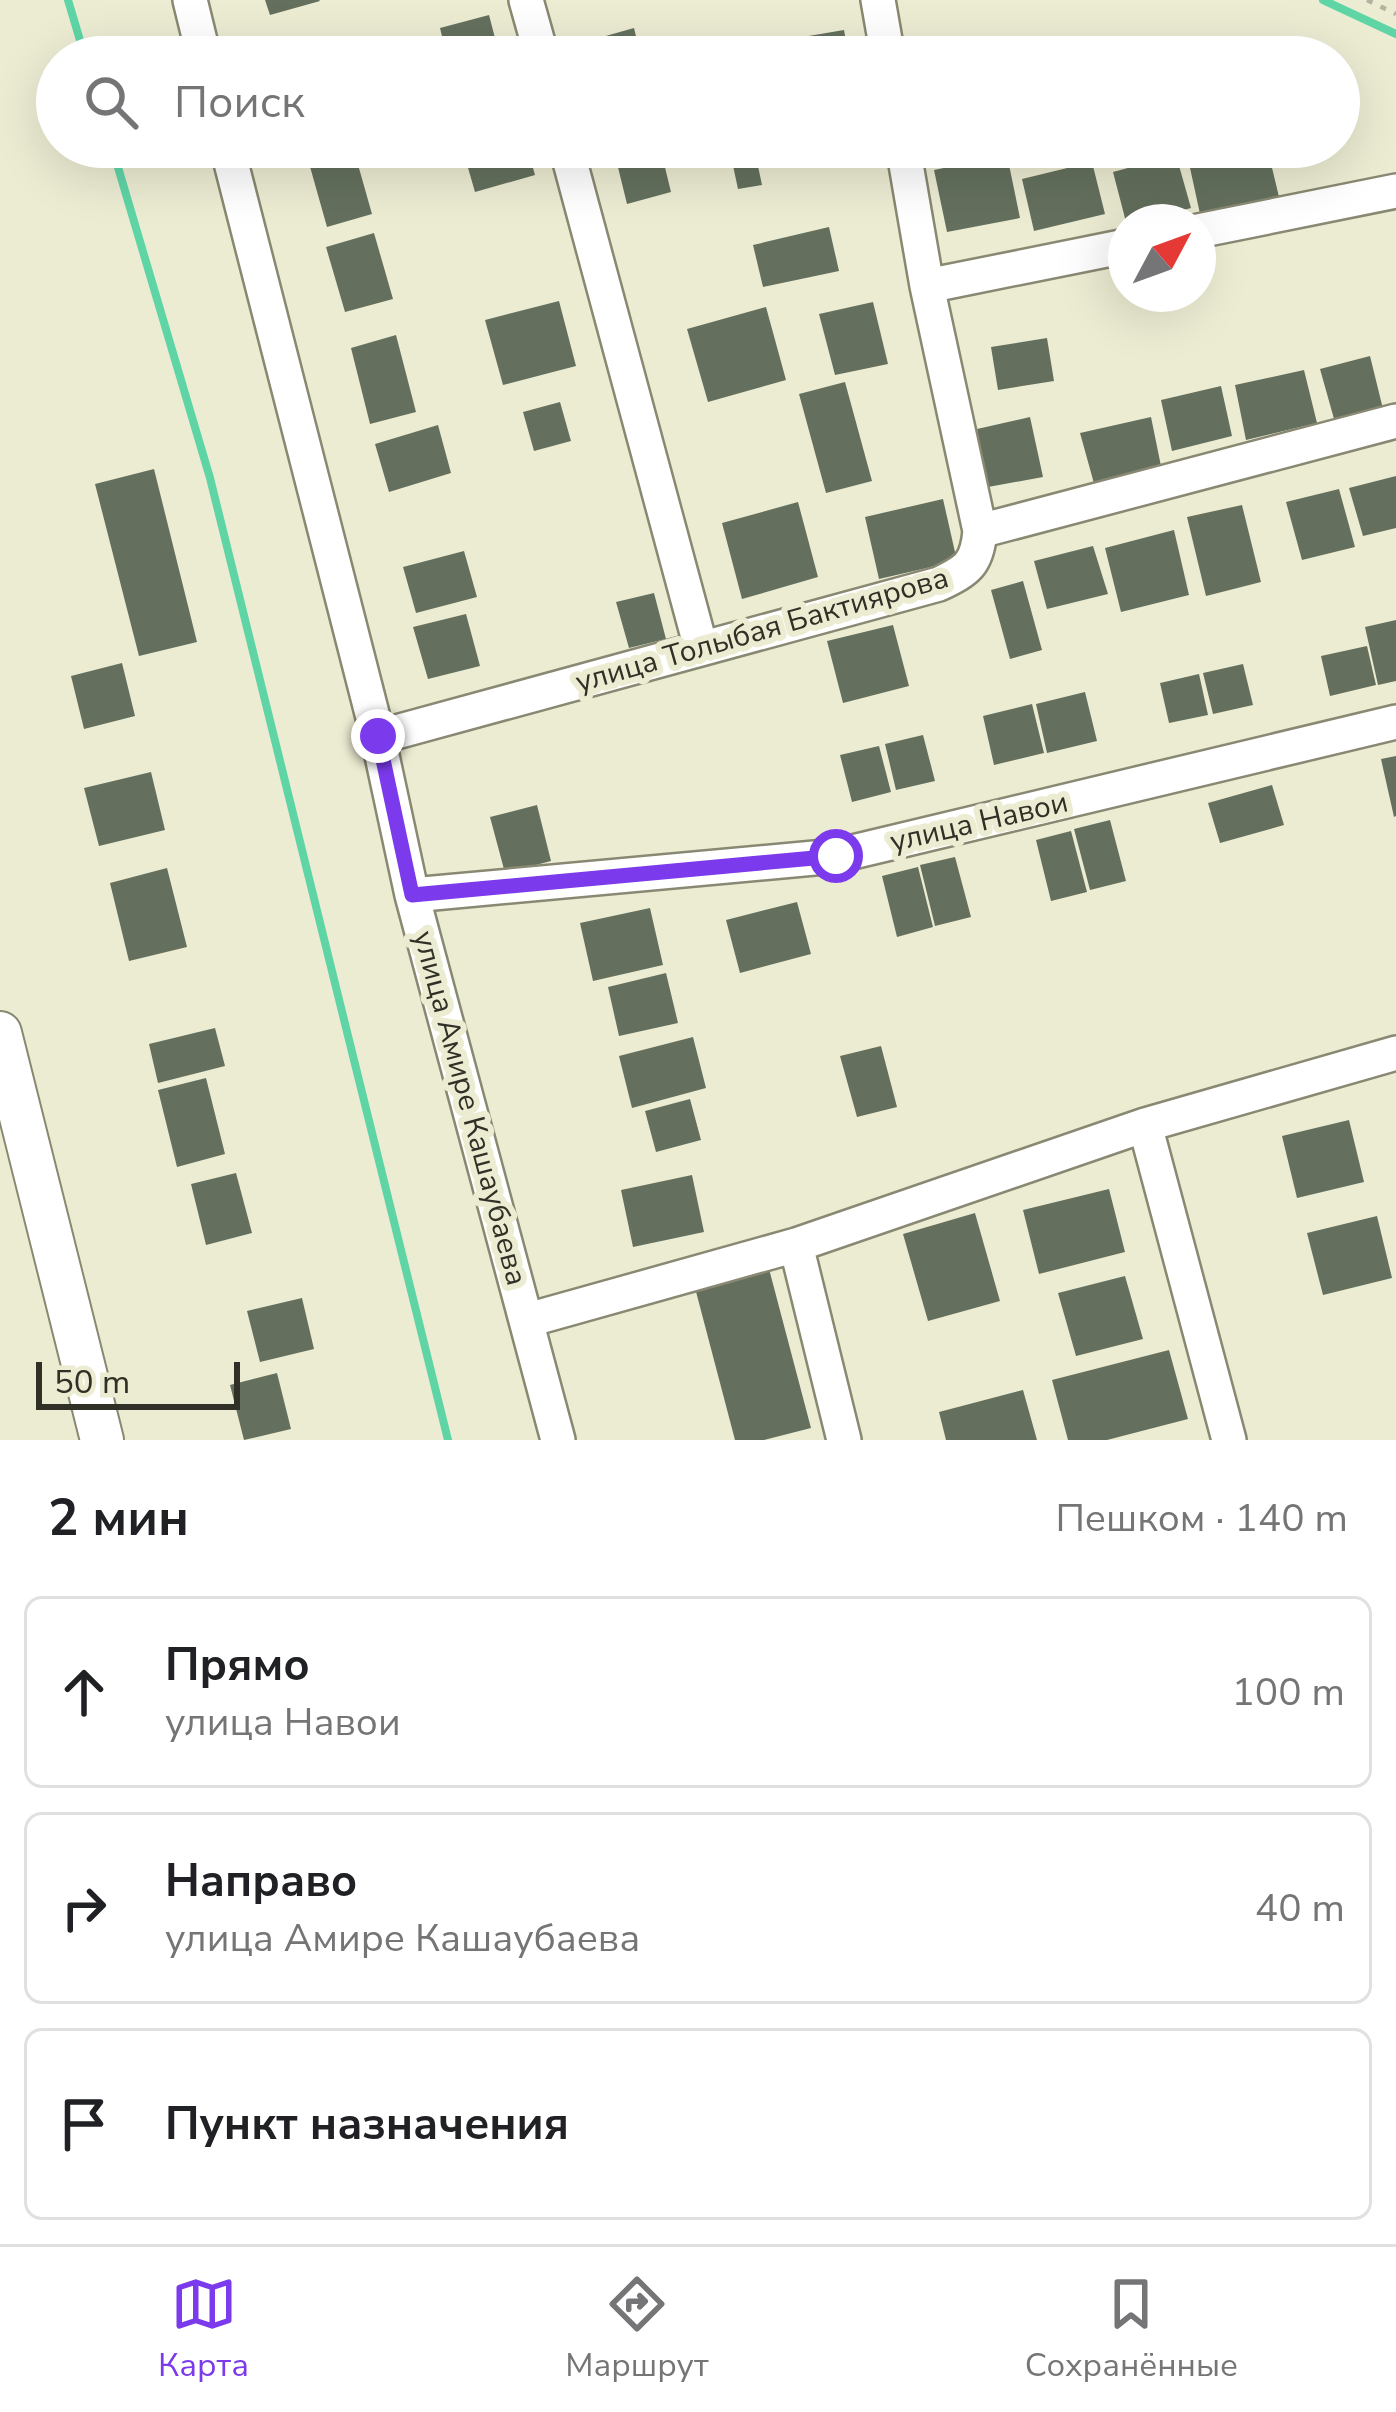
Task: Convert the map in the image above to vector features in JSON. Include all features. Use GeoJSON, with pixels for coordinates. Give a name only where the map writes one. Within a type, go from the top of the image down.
{"type":"FeatureCollection","features":[{"type":"Feature","properties":{"kind":"main road"},"geometry":{"type":"LineString","coordinates":[[0,1033],[102,1440]]}},
{"type":"Feature","properties":{"kind":"street"},"geometry":{"type":"LineString","coordinates":[[190,0],[199,36]]}},
{"type":"Feature","properties":{"kind":"street"},"geometry":{"type":"LineString","coordinates":[[526,0],[536,36]]}},
{"type":"Feature","properties":{"kind":"street"},"geometry":{"type":"LineString","coordinates":[[878,0],[884,36]]}},
{"type":"Feature","properties":{"kind":"street","name":"улица Амире Кашаубаева"},"geometry":{"type":"LineString","coordinates":[[232,168],[378,736],[412,895],[558,1440]]}},
{"type":"Feature","properties":{"kind":"street"},"geometry":{"type":"LineString","coordinates":[[572,168],[701,648]]}},
{"type":"Feature","properties":{"kind":"street"},"geometry":{"type":"LineString","coordinates":[[907,168],[980,531],[1396,421]]}},
{"type":"Feature","properties":{"kind":"street"},"geometry":{"type":"LineString","coordinates":[[1216,227],[1396,191]]}},
{"type":"Feature","properties":{"kind":"street"},"geometry":{"type":"LineString","coordinates":[[927,286],[1108,250]]}},
{"type":"Feature","properties":{"kind":"street","name":"улица Толыбая Бактиярова"},"geometry":{"type":"LineString","coordinates":[[378,736],[939,584],[964,572],[979,553],[980,531]]}},
{"type":"Feature","properties":{"kind":"street","name":"улица Навои"},"geometry":{"type":"LineString","coordinates":[[412,895],[836,856],[1396,722]]}},
{"type":"Feature","properties":{"kind":"street"},"geometry":{"type":"LineString","coordinates":[[528,1320],[796,1245],[1144,1125],[1396,1053]]}},
{"type":"Feature","properties":{"kind":"street"},"geometry":{"type":"LineString","coordinates":[[1144,1125],[1229,1440]]}},
{"type":"Feature","properties":{"kind":"street"},"geometry":{"type":"LineString","coordinates":[[796,1245],[844,1440]]}},
{"type":"Feature","properties":{"kind":"path"},"geometry":{"type":"LineString","coordinates":[[1367,0],[1396,14]]}},
{"type":"Feature","properties":{"kind":"building"},"geometry":{"type":"Polygon","coordinates":[[[265,0],[319,0],[320,1],[270,15],[265,0]]]}},
{"type":"Feature","properties":{"kind":"building"},"geometry":{"type":"Polygon","coordinates":[[[489,15],[494,36],[442,36],[440,28],[489,15]]]}},
{"type":"Feature","properties":{"kind":"building"},"geometry":{"type":"Polygon","coordinates":[[[634,28],[636,36],[606,36],[634,28]]]}},
{"type":"Feature","properties":{"kind":"building"},"geometry":{"type":"Polygon","coordinates":[[[844,30],[845,36],[809,36],[844,30]]]}},
{"type":"Feature","properties":{"kind":"building"},"geometry":{"type":"Polygon","coordinates":[[[310,168],[359,168],[372,214],[327,227],[310,168]]]}},
{"type":"Feature","properties":{"kind":"building"},"geometry":{"type":"Polygon","coordinates":[[[468,168],[533,168],[535,175],[475,192],[468,168]]]}},
{"type":"Feature","properties":{"kind":"building"},"geometry":{"type":"Polygon","coordinates":[[[618,168],[665,168],[671,192],[627,204],[618,168]]]}},
{"type":"Feature","properties":{"kind":"building"},"geometry":{"type":"Polygon","coordinates":[[[734,168],[758,168],[762,185],[738,189],[734,168]]]}},
{"type":"Feature","properties":{"kind":"building"},"geometry":{"type":"Polygon","coordinates":[[[1010,168],[1020,218],[947,232],[934,170],[1010,168]]]}},
{"type":"Feature","properties":{"kind":"building"},"geometry":{"type":"Polygon","coordinates":[[[1067,168],[1094,168],[1105,214],[1034,231],[1022,179],[1067,168]]]}},
{"type":"Feature","properties":{"kind":"building"},"geometry":{"type":"Polygon","coordinates":[[[1180,168],[1190,204],[1121,204],[1113,172],[1180,168]]]}},
{"type":"Feature","properties":{"kind":"building"},"geometry":{"type":"Polygon","coordinates":[[[1190,168],[1272,168],[1280,201],[1216,219],[1216,204],[1198,204],[1190,168]]]}},
{"type":"Feature","properties":{"kind":"building"},"geometry":{"type":"Polygon","coordinates":[[[829,227],[839,271],[763,287],[753,245],[829,227]]]}},
{"type":"Feature","properties":{"kind":"building"},"geometry":{"type":"Polygon","coordinates":[[[374,233],[393,299],[345,312],[326,247],[374,233]]]}},
{"type":"Feature","properties":{"kind":"building"},"geometry":{"type":"Polygon","coordinates":[[[559,301],[576,366],[503,385],[485,320],[559,301]]]}},
{"type":"Feature","properties":{"kind":"building"},"geometry":{"type":"Polygon","coordinates":[[[873,302],[888,364],[835,375],[819,314],[873,302]]]}},
{"type":"Feature","properties":{"kind":"building"},"geometry":{"type":"Polygon","coordinates":[[[766,307],[786,380],[708,402],[687,329],[766,307]]]}},
{"type":"Feature","properties":{"kind":"building"},"geometry":{"type":"Polygon","coordinates":[[[396,335],[416,412],[370,424],[351,348],[396,335]]]}},
{"type":"Feature","properties":{"kind":"building"},"geometry":{"type":"Polygon","coordinates":[[[1047,338],[1054,381],[998,390],[991,347],[1047,338]]]}},
{"type":"Feature","properties":{"kind":"building"},"geometry":{"type":"Polygon","coordinates":[[[1370,356],[1384,413],[1336,426],[1320,369],[1370,356]]]}},
{"type":"Feature","properties":{"kind":"building"},"geometry":{"type":"Polygon","coordinates":[[[1304,370],[1317,423],[1246,440],[1235,385],[1304,370]]]}},
{"type":"Feature","properties":{"kind":"building"},"geometry":{"type":"Polygon","coordinates":[[[845,382],[872,481],[826,493],[799,394],[845,382]]]}},
{"type":"Feature","properties":{"kind":"building"},"geometry":{"type":"Polygon","coordinates":[[[1221,386],[1232,436],[1172,451],[1161,400],[1221,386]]]}},
{"type":"Feature","properties":{"kind":"building"},"geometry":{"type":"Polygon","coordinates":[[[560,402],[571,441],[534,451],[523,412],[560,402]]]}},
{"type":"Feature","properties":{"kind":"building"},"geometry":{"type":"Polygon","coordinates":[[[1030,417],[1043,477],[988,487],[977,429],[1030,417]]]}},
{"type":"Feature","properties":{"kind":"building"},"geometry":{"type":"Polygon","coordinates":[[[1151,417],[1162,471],[1095,487],[1080,433],[1151,417]]]}},
{"type":"Feature","properties":{"kind":"building"},"geometry":{"type":"Polygon","coordinates":[[[438,425],[451,473],[389,492],[375,444],[438,425]]]}},
{"type":"Feature","properties":{"kind":"building"},"geometry":{"type":"Polygon","coordinates":[[[154,469],[197,642],[139,656],[95,484],[154,469]]]}},
{"type":"Feature","properties":{"kind":"building"},"geometry":{"type":"Polygon","coordinates":[[[1396,476],[1396,528],[1363,536],[1349,488],[1396,476]]]}},
{"type":"Feature","properties":{"kind":"building"},"geometry":{"type":"Polygon","coordinates":[[[1339,489],[1355,547],[1302,560],[1286,502],[1339,489]]]}},
{"type":"Feature","properties":{"kind":"building"},"geometry":{"type":"Polygon","coordinates":[[[943,499],[957,561],[879,579],[865,517],[943,499]]]}},
{"type":"Feature","properties":{"kind":"building"},"geometry":{"type":"Polygon","coordinates":[[[798,502],[818,577],[742,599],[722,523],[798,502]]]}},
{"type":"Feature","properties":{"kind":"building"},"geometry":{"type":"Polygon","coordinates":[[[1242,505],[1261,582],[1206,596],[1187,517],[1242,505]]]}},
{"type":"Feature","properties":{"kind":"building"},"geometry":{"type":"Polygon","coordinates":[[[1174,530],[1189,595],[1121,612],[1105,548],[1174,530]]]}},
{"type":"Feature","properties":{"kind":"building"},"geometry":{"type":"Polygon","coordinates":[[[1093,546],[1108,594],[1047,609],[1034,561],[1093,546]]]}},
{"type":"Feature","properties":{"kind":"building"},"geometry":{"type":"Polygon","coordinates":[[[464,551],[477,597],[416,613],[403,567],[464,551]]]}},
{"type":"Feature","properties":{"kind":"building"},"geometry":{"type":"Polygon","coordinates":[[[1023,581],[1042,650],[1010,659],[991,590],[1023,581]]]}},
{"type":"Feature","properties":{"kind":"building"},"geometry":{"type":"Polygon","coordinates":[[[654,593],[666,639],[629,648],[616,602],[654,593]]]}},
{"type":"Feature","properties":{"kind":"building"},"geometry":{"type":"Polygon","coordinates":[[[466,614],[480,666],[428,679],[413,627],[466,614]]]}},
{"type":"Feature","properties":{"kind":"building"},"geometry":{"type":"Polygon","coordinates":[[[1396,620],[1396,681],[1378,685],[1365,627],[1396,620]]]}},
{"type":"Feature","properties":{"kind":"building"},"geometry":{"type":"Polygon","coordinates":[[[893,625],[909,686],[843,703],[827,641],[893,625]]]}},
{"type":"Feature","properties":{"kind":"building"},"geometry":{"type":"Polygon","coordinates":[[[1367,646],[1376,685],[1330,696],[1321,656],[1367,646]]]}},
{"type":"Feature","properties":{"kind":"building"},"geometry":{"type":"Polygon","coordinates":[[[122,663],[135,716],[84,729],[71,676],[122,663]]]}},
{"type":"Feature","properties":{"kind":"building"},"geometry":{"type":"Polygon","coordinates":[[[1243,664],[1253,705],[1213,714],[1203,673],[1243,664]]]}},
{"type":"Feature","properties":{"kind":"building"},"geometry":{"type":"Polygon","coordinates":[[[1199,674],[1208,715],[1169,723],[1160,683],[1199,674]]]}},
{"type":"Feature","properties":{"kind":"building"},"geometry":{"type":"Polygon","coordinates":[[[1085,692],[1097,741],[1047,753],[1036,704],[1085,692]]]}},
{"type":"Feature","properties":{"kind":"building"},"geometry":{"type":"Polygon","coordinates":[[[1032,704],[1044,753],[994,765],[983,716],[1032,704]]]}},
{"type":"Feature","properties":{"kind":"building"},"geometry":{"type":"Polygon","coordinates":[[[923,735],[935,781],[896,790],[885,744],[923,735]]]}},
{"type":"Feature","properties":{"kind":"building"},"geometry":{"type":"Polygon","coordinates":[[[879,746],[891,792],[852,802],[840,755],[879,746]]]}},
{"type":"Feature","properties":{"kind":"building"},"geometry":{"type":"Polygon","coordinates":[[[1396,756],[1396,816],[1394,817],[1381,759],[1396,756]]]}},
{"type":"Feature","properties":{"kind":"building"},"geometry":{"type":"Polygon","coordinates":[[[151,772],[165,830],[99,846],[84,788],[151,772]]]}},
{"type":"Feature","properties":{"kind":"building"},"geometry":{"type":"Polygon","coordinates":[[[1272,785],[1284,825],[1220,843],[1208,803],[1272,785]]]}},
{"type":"Feature","properties":{"kind":"building"},"geometry":{"type":"Polygon","coordinates":[[[537,805],[551,861],[505,873],[490,817],[537,805]]]}},
{"type":"Feature","properties":{"kind":"building"},"geometry":{"type":"Polygon","coordinates":[[[1110,820],[1126,881],[1090,890],[1074,829],[1110,820]]]}},
{"type":"Feature","properties":{"kind":"building"},"geometry":{"type":"Polygon","coordinates":[[[1071,831],[1087,892],[1051,901],[1036,840],[1071,831]]]}},
{"type":"Feature","properties":{"kind":"building"},"geometry":{"type":"Polygon","coordinates":[[[955,857],[971,917],[935,926],[920,865],[955,857]]]}},
{"type":"Feature","properties":{"kind":"building"},"geometry":{"type":"Polygon","coordinates":[[[918,867],[933,927],[897,937],[882,876],[918,867]]]}},
{"type":"Feature","properties":{"kind":"building"},"geometry":{"type":"Polygon","coordinates":[[[167,868],[187,947],[129,961],[110,883],[167,868]]]}},
{"type":"Feature","properties":{"kind":"building"},"geometry":{"type":"Polygon","coordinates":[[[797,902],[811,954],[740,973],[726,920],[797,902]]]}},
{"type":"Feature","properties":{"kind":"building"},"geometry":{"type":"Polygon","coordinates":[[[650,908],[663,965],[593,981],[580,923],[650,908]]]}},
{"type":"Feature","properties":{"kind":"building"},"geometry":{"type":"Polygon","coordinates":[[[666,973],[678,1023],[619,1036],[608,987],[666,973]]]}},
{"type":"Feature","properties":{"kind":"building"},"geometry":{"type":"Polygon","coordinates":[[[215,1028],[225,1066],[158,1083],[149,1044],[215,1028]]]}},
{"type":"Feature","properties":{"kind":"building"},"geometry":{"type":"Polygon","coordinates":[[[693,1037],[706,1088],[632,1108],[619,1056],[693,1037]]]}},
{"type":"Feature","properties":{"kind":"building"},"geometry":{"type":"Polygon","coordinates":[[[881,1046],[897,1107],[857,1117],[840,1056],[881,1046]]]}},
{"type":"Feature","properties":{"kind":"building"},"geometry":{"type":"Polygon","coordinates":[[[206,1078],[225,1154],[177,1167],[158,1090],[206,1078]]]}},
{"type":"Feature","properties":{"kind":"building"},"geometry":{"type":"Polygon","coordinates":[[[690,1099],[701,1140],[656,1152],[645,1111],[690,1099]]]}},
{"type":"Feature","properties":{"kind":"building"},"geometry":{"type":"Polygon","coordinates":[[[1349,1120],[1364,1182],[1297,1198],[1282,1136],[1349,1120]]]}},
{"type":"Feature","properties":{"kind":"building"},"geometry":{"type":"Polygon","coordinates":[[[236,1173],[252,1233],[206,1245],[191,1184],[236,1173]]]}},
{"type":"Feature","properties":{"kind":"building"},"geometry":{"type":"Polygon","coordinates":[[[692,1175],[704,1232],[633,1247],[621,1190],[692,1175]]]}},
{"type":"Feature","properties":{"kind":"building"},"geometry":{"type":"Polygon","coordinates":[[[1109,1189],[1125,1252],[1039,1274],[1023,1210],[1109,1189]]]}},
{"type":"Feature","properties":{"kind":"building"},"geometry":{"type":"Polygon","coordinates":[[[975,1213],[1000,1301],[928,1321],[903,1234],[975,1213]]]}},
{"type":"Feature","properties":{"kind":"building"},"geometry":{"type":"Polygon","coordinates":[[[1377,1216],[1392,1278],[1323,1295],[1307,1233],[1377,1216]]]}},
{"type":"Feature","properties":{"kind":"building"},"geometry":{"type":"Polygon","coordinates":[[[768,1265],[811,1428],[764,1440],[735,1440],[694,1284],[768,1265]]]}},
{"type":"Feature","properties":{"kind":"building"},"geometry":{"type":"Polygon","coordinates":[[[1125,1276],[1143,1339],[1076,1356],[1058,1293],[1125,1276]]]}},
{"type":"Feature","properties":{"kind":"building"},"geometry":{"type":"Polygon","coordinates":[[[302,1298],[314,1349],[260,1362],[247,1311],[302,1298]]]}},
{"type":"Feature","properties":{"kind":"building"},"geometry":{"type":"Polygon","coordinates":[[[1169,1350],[1188,1419],[1107,1440],[1068,1440],[1052,1380],[1169,1350]]]}},
{"type":"Feature","properties":{"kind":"building"},"geometry":{"type":"Polygon","coordinates":[[[277,1373],[291,1429],[244,1440],[230,1385],[277,1373]]]}},
{"type":"Feature","properties":{"kind":"building"},"geometry":{"type":"Polygon","coordinates":[[[1023,1390],[1037,1440],[946,1440],[939,1412],[1023,1390]]]}},
{"type":"Feature","properties":{"kind":"waterway"},"geometry":{"type":"LineString","coordinates":[[68,0],[79,36]]}},
{"type":"Feature","properties":{"kind":"waterway"},"geometry":{"type":"LineString","coordinates":[[1323,0],[1396,34]]}},
{"type":"Feature","properties":{"kind":"waterway"},"geometry":{"type":"LineString","coordinates":[[118,168],[210,478],[448,1440]]}},
{"type":"Feature","properties":{"kind":"route"},"geometry":{"type":"LineString","coordinates":[[378,736],[412,895],[836,856]]}}]}
